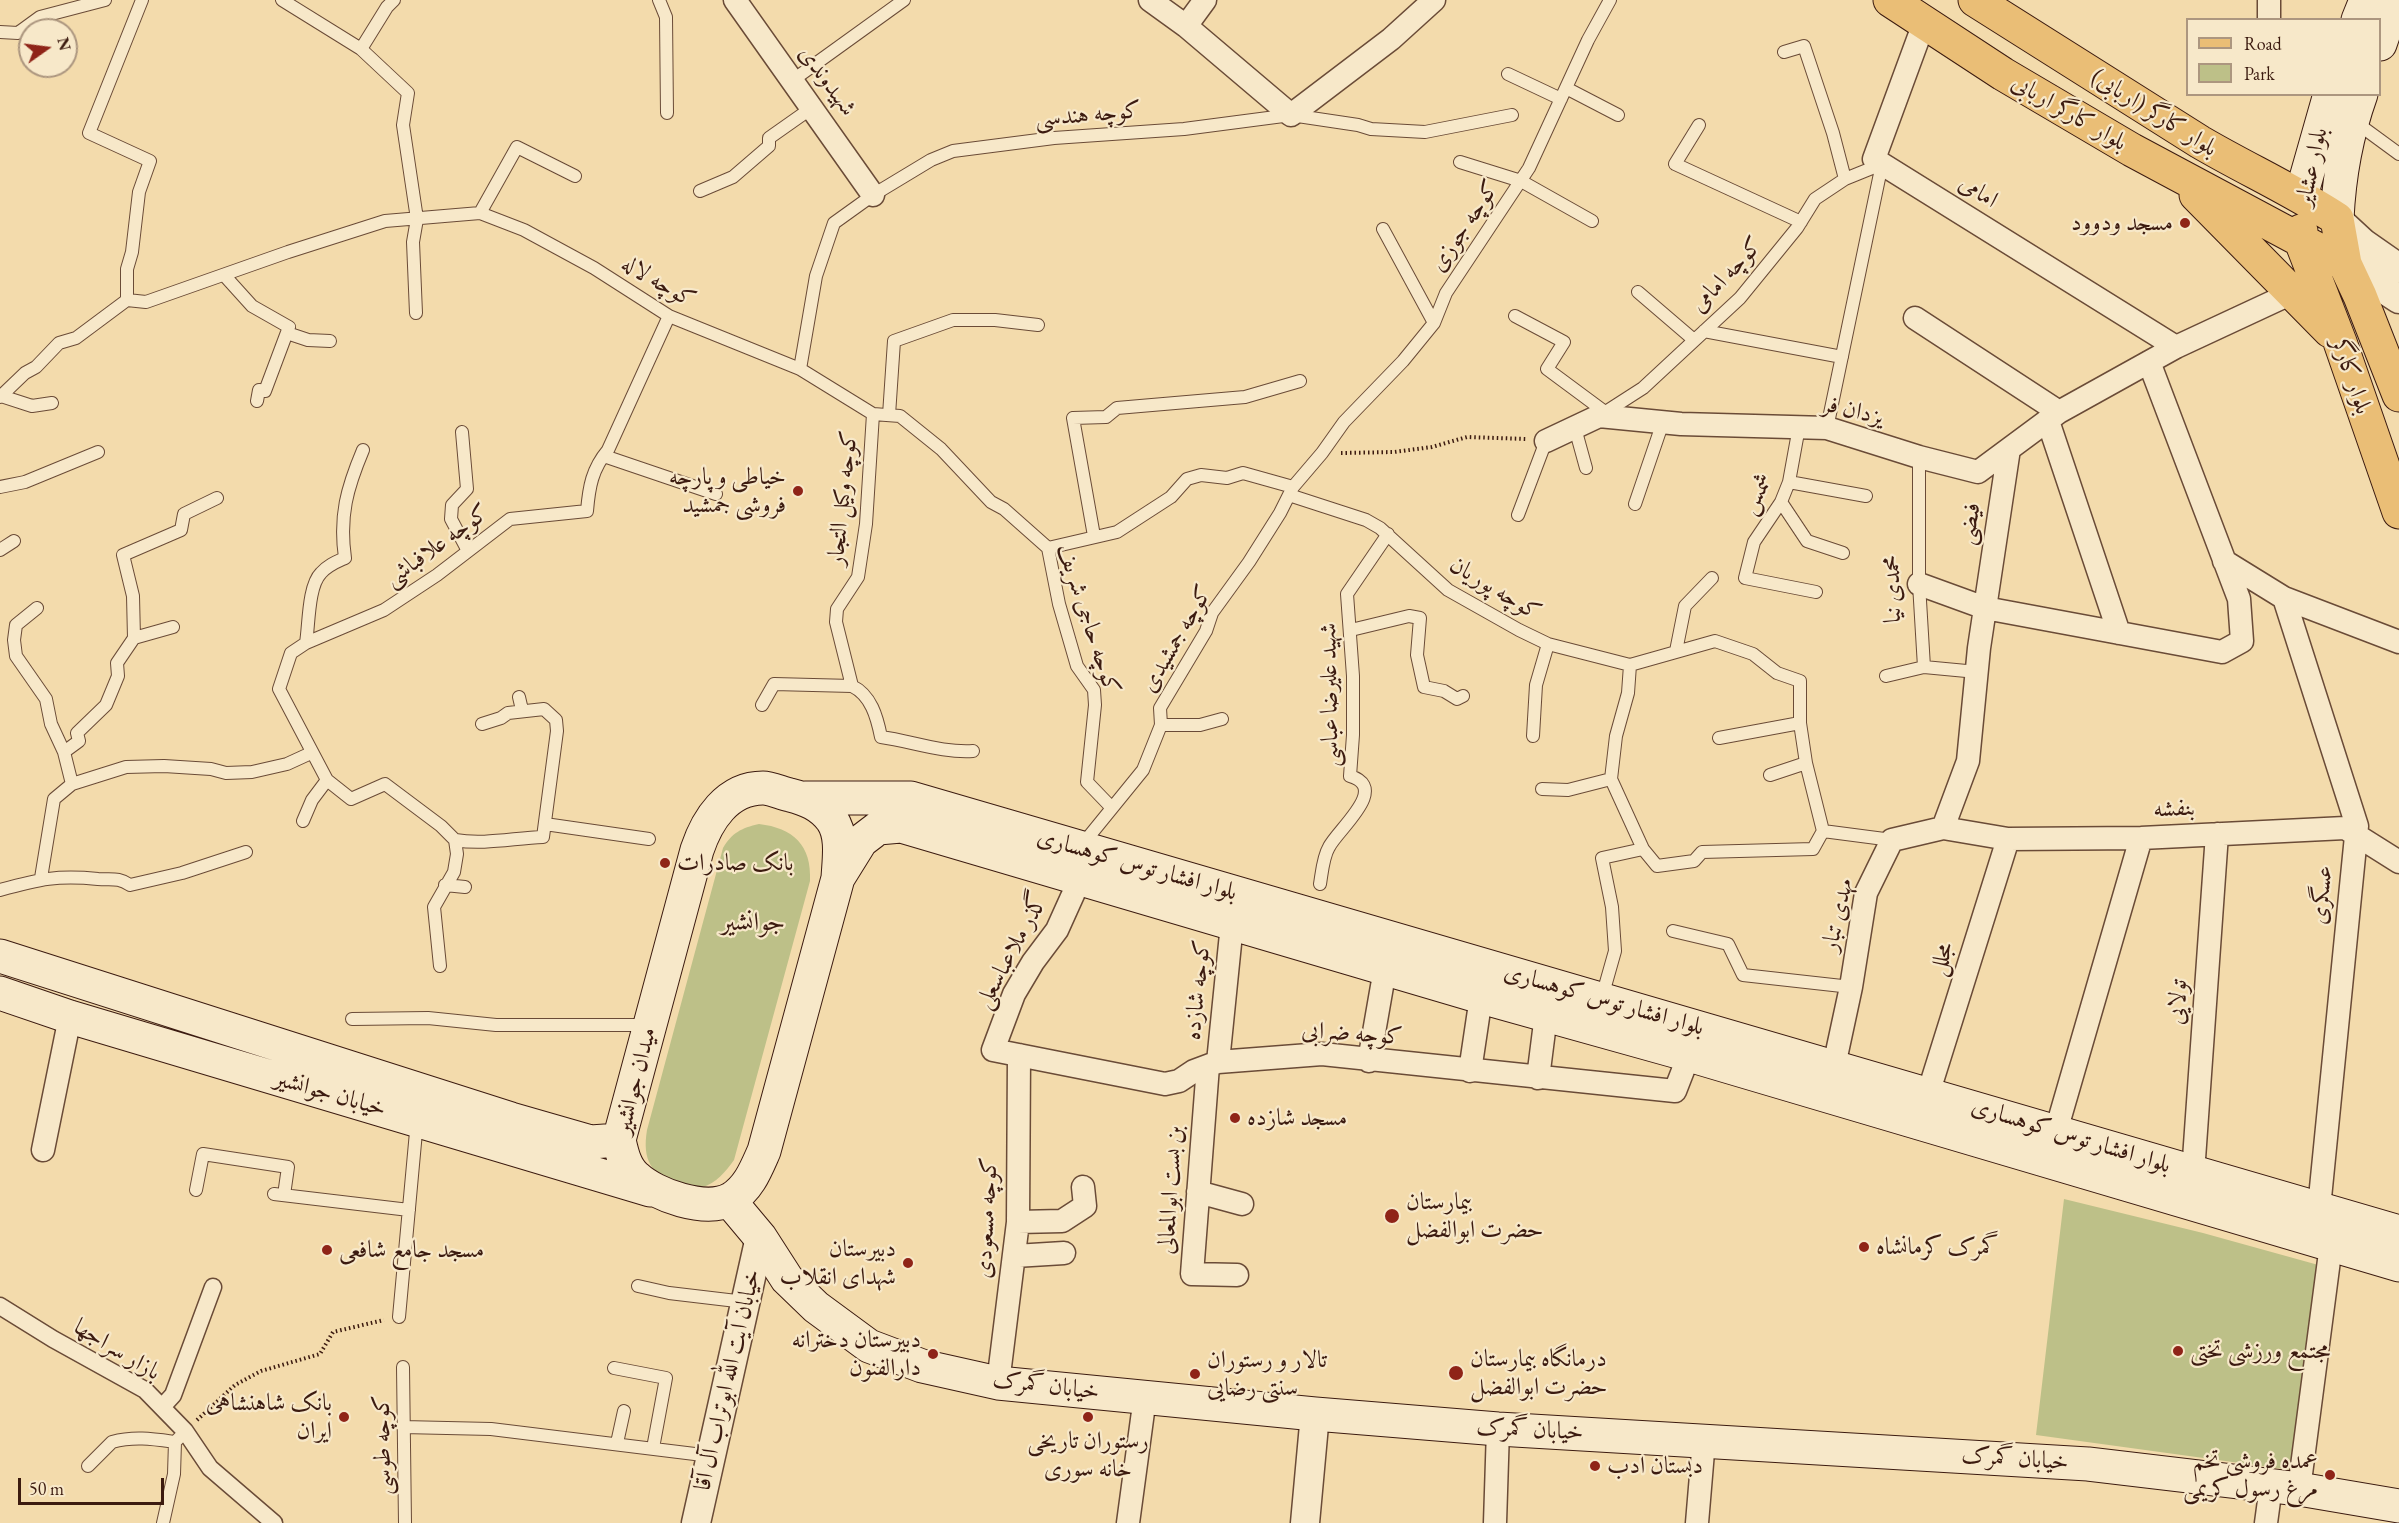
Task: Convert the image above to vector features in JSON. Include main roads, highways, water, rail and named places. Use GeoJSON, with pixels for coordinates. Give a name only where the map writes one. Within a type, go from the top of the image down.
{"type":"FeatureCollection","features":[{"type":"Feature","properties":{"kind":"main road","name":"بلوار کارگر اربابی"},"geometry":{"type":"LineString","coordinates":[[1890,0],[2003,74],[2176,174],[2345,264]]}},
{"type":"Feature","properties":{"kind":"main road","name":"بلوار کارگر (اربابی)"},"geometry":{"type":"LineString","coordinates":[[1974,0],[2227,158],[2301,196],[2337,219]]}},
{"type":"Feature","properties":{"kind":"main road"},"geometry":{"type":"LineString","coordinates":[[2359,18],[2366,0]]}},
{"type":"Feature","properties":{"kind":"main road"},"geometry":{"type":"LineString","coordinates":[[2381,38],[2395,0]]}},
{"type":"Feature","properties":{"kind":"main road"},"geometry":{"type":"LineString","coordinates":[[2003,74],[2027,35]]}},
{"type":"Feature","properties":{"kind":"main road","name":"بلوار عشایر"},"geometry":{"type":"LineString","coordinates":[[2301,241],[2301,196],[2329,96]]}},
{"type":"Feature","properties":{"kind":"main road","name":"بلوار عشایر"},"geometry":{"type":"LineString","coordinates":[[2337,219],[2340,177],[2357,107]]}},
{"type":"Feature","properties":{"kind":"main road"},"geometry":{"type":"LineString","coordinates":[[2176,174],[2340,342]]}},
{"type":"Feature","properties":{"kind":"main road","name":"بلوار کارگر"},"geometry":{"type":"LineString","coordinates":[[2337,219],[2345,264],[2399,395]]}},
{"type":"Feature","properties":{"kind":"main road","name":"بلوار کارگر"},"geometry":{"type":"LineString","coordinates":[[2301,241],[2340,342],[2399,512]]}},
{"type":"Feature","properties":{"kind":"main road","name":"میدان جوانشیر"},"geometry":{"type":"LineString","coordinates":[[763,788],[805,798],[818,806],[833,821],[840,846],[838,878],[764,1151],[750,1182],[729,1200],[708,1203],[685,1201],[660,1194],[635,1177],[624,1160],[619,1140],[705,826],[721,807],[740,793],[763,788]]}},
{"type":"Feature","properties":{"kind":"main road","name":"بلوار افشار توس کوهساری"},"geometry":{"type":"LineString","coordinates":[[805,798],[911,798],[1232,924],[1689,1055],[2399,1265]]}},
{"type":"Feature","properties":{"kind":"main road","name":"بلوار افشار توس کوهساری"},"geometry":{"type":"LineString","coordinates":[[838,878],[861,841],[878,828],[900,826],[1079,864],[1602,999],[2399,1232]]}},
{"type":"Feature","properties":{"kind":"main road","name":"خیابان جوانشیر"},"geometry":{"type":"LineString","coordinates":[[0,956],[512,1119],[591,1142],[619,1140]]}},
{"type":"Feature","properties":{"kind":"main road","name":"خیابان جوانشیر"},"geometry":{"type":"LineString","coordinates":[[0,993],[70,1017],[660,1194]]}},
{"type":"Feature","properties":{"kind":"main road","name":"خیابان گمرک"},"geometry":{"type":"LineString","coordinates":[[729,1200],[760,1237],[787,1279],[816,1307],[870,1346],[922,1366],[998,1383],[1315,1414],[1498,1429],[2088,1464],[2285,1488],[2399,1506]]}},
{"type":"Feature","properties":{"kind":"place","name":"مسجد ودوود"},"geometry":{"type":"Point","coordinates":[2185,223]}},
{"type":"Feature","properties":{"kind":"place","name":"خیاطی ‌‌و‌ پارچه فروشی جمشید"},"geometry":{"type":"Point","coordinates":[798,491]}},
{"type":"Feature","properties":{"kind":"place","name":"بانک صادرات"},"geometry":{"type":"Point","coordinates":[665,863]}},
{"type":"Feature","properties":{"kind":"place","name":"مسجد شازده"},"geometry":{"type":"Point","coordinates":[1235,1118]}},
{"type":"Feature","properties":{"kind":"place","name":"بیمارستان حضرت ابوالفضل"},"geometry":{"type":"Point","coordinates":[1392,1216]}},
{"type":"Feature","properties":{"kind":"place","name":"گمرک کرمانشاه"},"geometry":{"type":"Point","coordinates":[1864,1247]}},
{"type":"Feature","properties":{"kind":"place","name":"مسجد جامع شافعی"},"geometry":{"type":"Point","coordinates":[327,1250]}},
{"type":"Feature","properties":{"kind":"place","name":"دبیرستان شهدای انقلاب"},"geometry":{"type":"Point","coordinates":[908,1263]}},
{"type":"Feature","properties":{"kind":"place","name":"مجتمع ورزشی تختی"},"geometry":{"type":"Point","coordinates":[2178,1351]}},
{"type":"Feature","properties":{"kind":"place","name":"دبیرستان دخترانه دارالفنون"},"geometry":{"type":"Point","coordinates":[933,1354]}},
{"type":"Feature","properties":{"kind":"place","name":"درمانگاه بیمارستان حضرت ابوالفضل"},"geometry":{"type":"Point","coordinates":[1456,1373]}},
{"type":"Feature","properties":{"kind":"place","name":"تالار و رستوران سنتی رضایی"},"geometry":{"type":"Point","coordinates":[1195,1374]}},
{"type":"Feature","properties":{"kind":"place","name":"بانک شاهنشاهی ایران"},"geometry":{"type":"Point","coordinates":[344,1417]}},
{"type":"Feature","properties":{"kind":"place","name":"رستوران تاریخی خانه سوری"},"geometry":{"type":"Point","coordinates":[1088,1417]}},
{"type":"Feature","properties":{"kind":"place","name":"دبستان ادب"},"geometry":{"type":"Point","coordinates":[1595,1466]}},
{"type":"Feature","properties":{"kind":"place","name":"عمده فروشی تخم مرغ رسول کریمی"},"geometry":{"type":"Point","coordinates":[2330,1475]}},
{"type":"Feature","properties":{"kind":"district","name":"جوانشیر"},"geometry":{"type":"Point","coordinates":[753,923]}}]}
